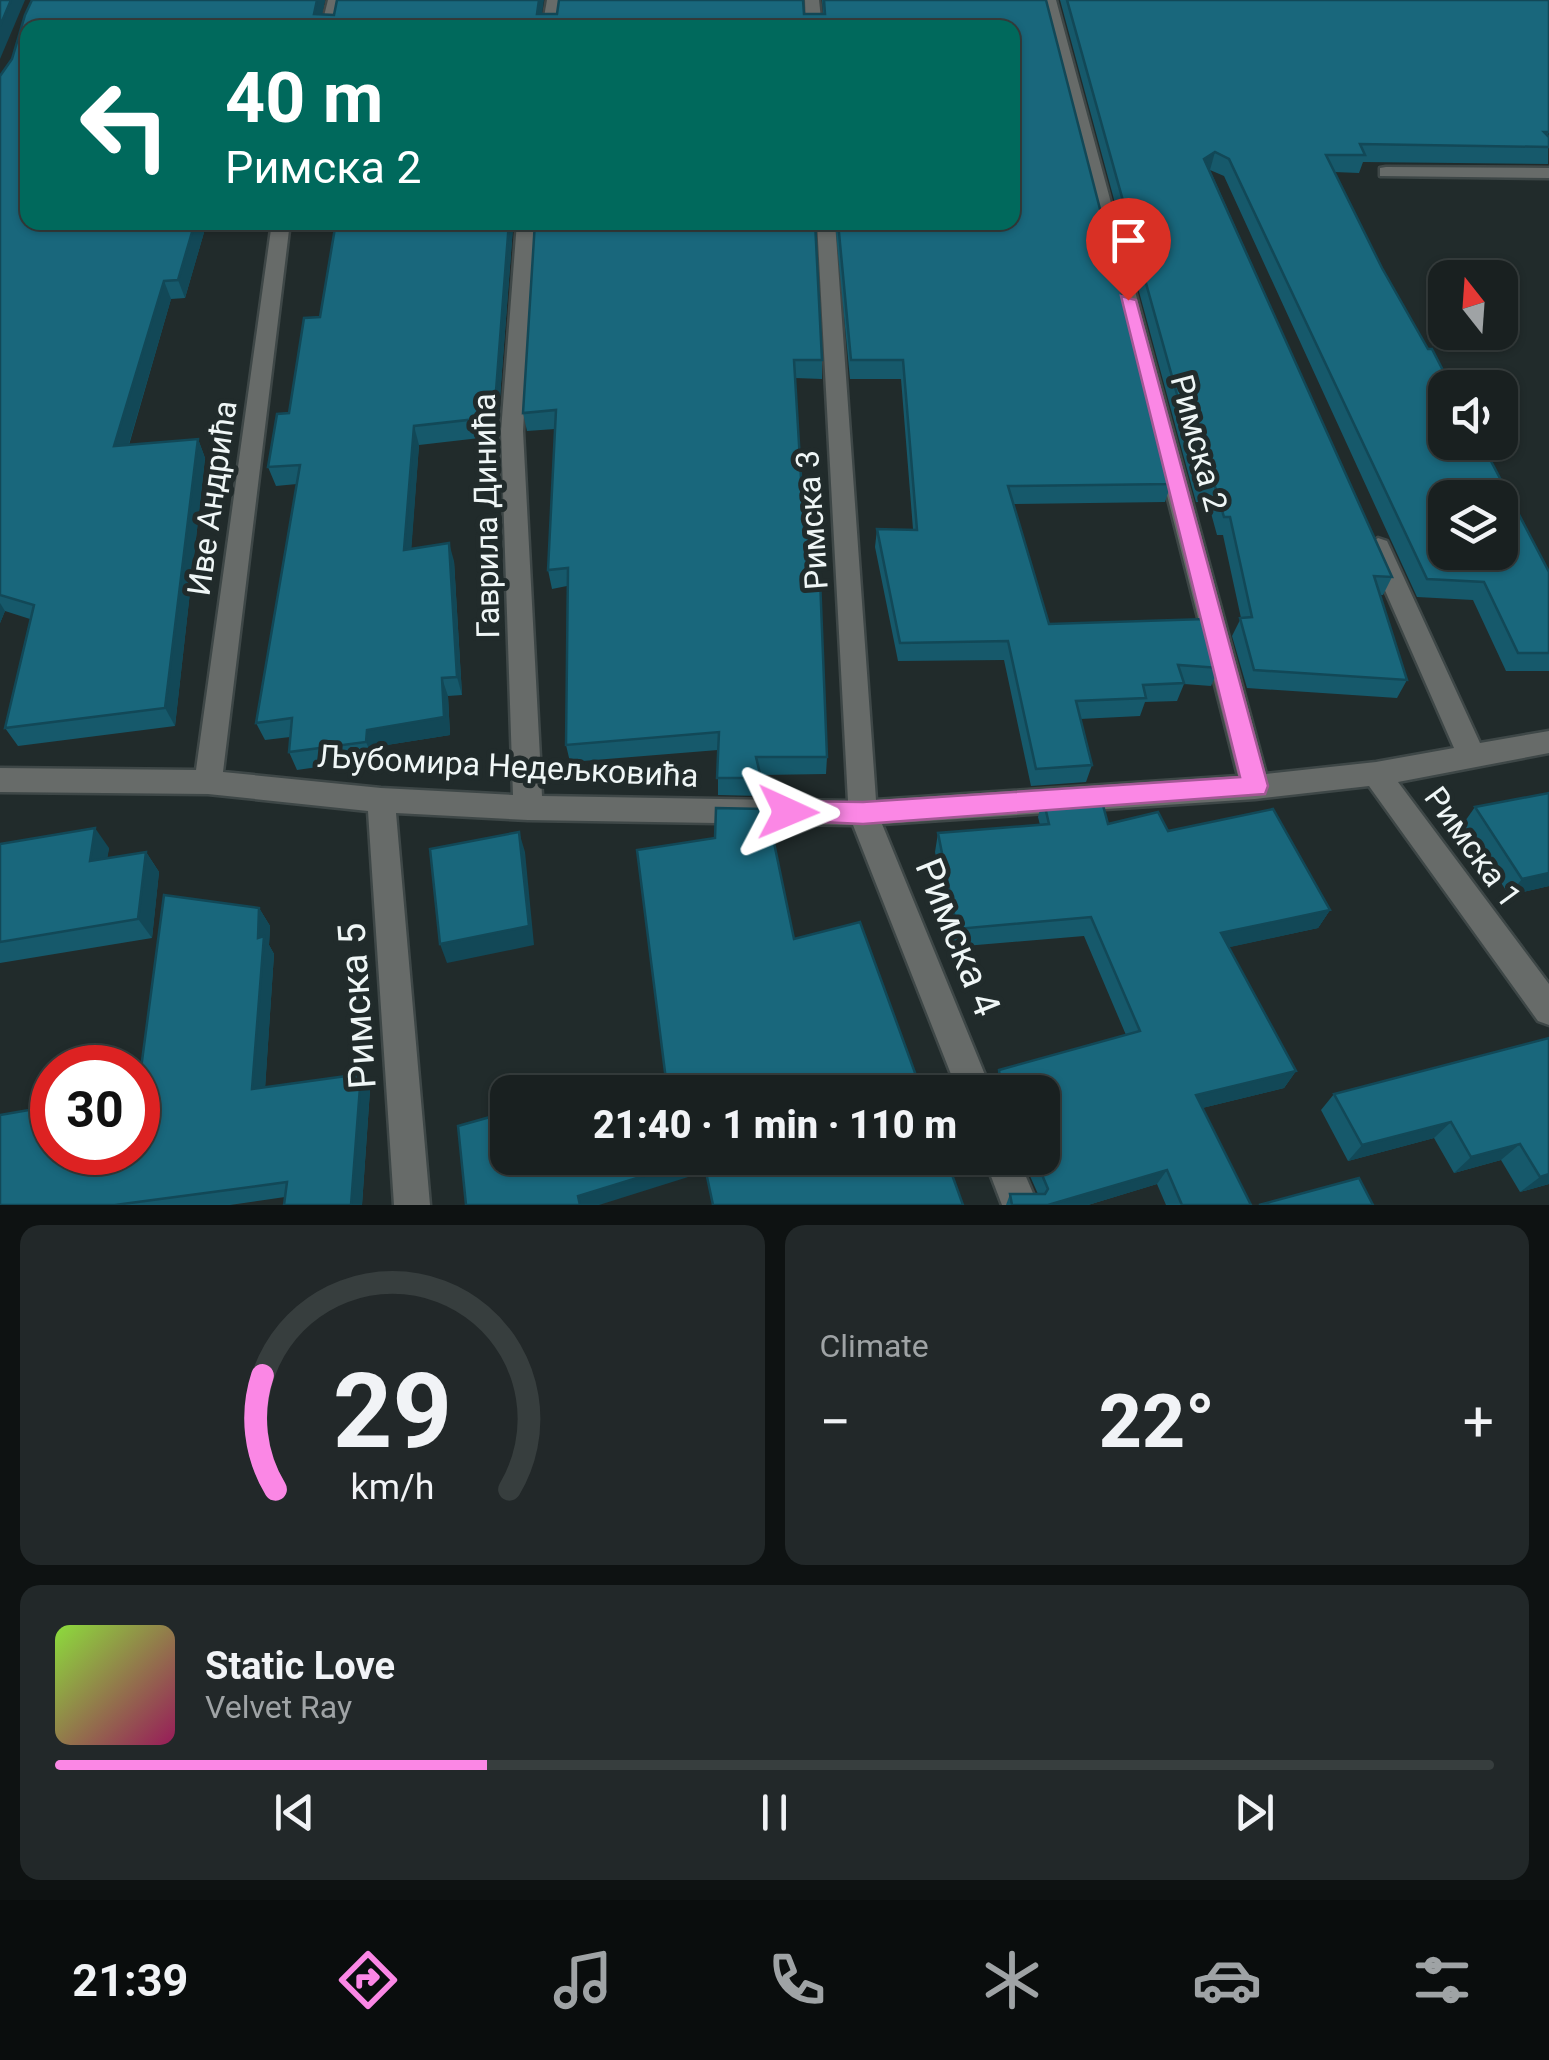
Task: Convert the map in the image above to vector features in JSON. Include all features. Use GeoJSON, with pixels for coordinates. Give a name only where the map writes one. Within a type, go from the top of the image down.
{"type":"FeatureCollection","features":[{"type":"Feature","properties":{"kind":"street","name":"Римска 2"},"geometry":{"type":"LineString","coordinates":[[1049,0],[1256,786]]}},
{"type":"Feature","properties":{"kind":"street"},"geometry":{"type":"LineString","coordinates":[[1386,172],[1549,173]]}},
{"type":"Feature","properties":{"kind":"street","name":"Иве Андрића"},"geometry":{"type":"LineString","coordinates":[[208,782],[280,230]]}},
{"type":"Feature","properties":{"kind":"street","name":"Гаврила Динића"},"geometry":{"type":"LineString","coordinates":[[525,230],[512,431],[528,808]]}},
{"type":"Feature","properties":{"kind":"street","name":"Римска 3"},"geometry":{"type":"LineString","coordinates":[[827,230],[863,813]]}},
{"type":"Feature","properties":{"kind":"street"},"geometry":{"type":"LineString","coordinates":[[1366,522],[1472,756]]}},
{"type":"Feature","properties":{"kind":"street","name":"Љубомира Недељковића"},"geometry":{"type":"LineString","coordinates":[[0,780],[208,782],[381,800],[528,808],[863,813],[1376,774],[1549,742]]}},
{"type":"Feature","properties":{"kind":"street","name":"Римска 1"},"geometry":{"type":"LineString","coordinates":[[1376,774],[1549,1010]]}},
{"type":"Feature","properties":{"kind":"street","name":"Римска 5"},"geometry":{"type":"LineString","coordinates":[[381,800],[412,1205]]}},
{"type":"Feature","properties":{"kind":"street","name":"Римска 4"},"geometry":{"type":"LineString","coordinates":[[863,813],[968,1075]]}},
{"type":"Feature","properties":{"kind":"street"},"geometry":{"type":"LineString","coordinates":[[1008,1175],[1020,1205]]}},
{"type":"Feature","properties":{"kind":"building"},"geometry":{"type":"Polygon","coordinates":[[[0,0],[11,0],[0,26],[0,0]]]}},
{"type":"Feature","properties":{"kind":"building"},"geometry":{"type":"Polygon","coordinates":[[[32,0],[317,0],[314,14],[334,15],[337,0],[539,0],[537,14],[557,14],[559,0],[803,0],[804,14],[825,14],[824,0],[1046,0],[1171,484],[1008,486],[1049,624],[1206,619],[1219,668],[1178,665],[1184,683],[1143,685],[1146,698],[1076,701],[1092,765],[1036,769],[1008,641],[900,643],[877,529],[917,530],[903,360],[851,360],[839,230],[1020,230],[1020,20],[24,20],[32,0]]]}},
{"type":"Feature","properties":{"kind":"building"},"geometry":{"type":"Polygon","coordinates":[[[1067,0],[1549,0],[1549,132],[1544,132],[1549,137],[1549,147],[1360,144],[1365,155],[1326,155],[1382,268],[1443,370],[1428,370],[1428,460],[1490,460],[1501,480],[1428,480],[1428,570],[1518,570],[1518,513],[1549,572],[1549,653],[1518,653],[1484,582],[1427,579],[1229,159],[1215,152],[1204,159],[1392,577],[1374,576],[1407,680],[1254,670],[1240,618],[1252,617],[1230,517],[1224,517],[1214,483],[1202,484],[1067,0]]]}},
{"type":"Feature","properties":{"kind":"building"},"geometry":{"type":"Polygon","coordinates":[[[20,32],[20,230],[193,230],[178,280],[164,281],[114,446],[198,439],[165,708],[5,728],[34,605],[0,595],[0,76],[12,59],[20,32]]]}},
{"type":"Feature","properties":{"kind":"building"},"geometry":{"type":"Polygon","coordinates":[[[335,230],[508,230],[494,417],[414,426],[404,550],[449,543],[457,677],[442,678],[444,717],[367,730],[366,742],[289,752],[292,718],[256,723],[300,465],[268,467],[277,414],[289,413],[304,318],[320,317],[335,230]]]}},
{"type":"Feature","properties":{"kind":"building"},"geometry":{"type":"Polygon","coordinates":[[[534,230],[815,230],[822,360],[794,360],[804,528],[818,528],[827,757],[756,757],[761,778],[717,778],[719,732],[566,745],[568,568],[548,570],[556,410],[523,413],[534,230]]]}},
{"type":"Feature","properties":{"kind":"building"},"geometry":{"type":"Polygon","coordinates":[[[1549,793],[1549,873],[1522,879],[1475,807],[1549,793]]]}},
{"type":"Feature","properties":{"kind":"building"},"geometry":{"type":"Polygon","coordinates":[[[1100,794],[1108,824],[1158,812],[1168,831],[1273,809],[1330,910],[1221,933],[1296,1071],[1196,1095],[1251,1205],[1182,1205],[1167,1170],[1048,1205],[1012,1205],[1010,1194],[1045,1194],[1048,1189],[1042,1175],[1060,1175],[1060,1075],[1000,1075],[999,1070],[1140,1031],[1091,917],[957,929],[938,833],[1049,824],[1043,798],[1100,794]]]}},
{"type":"Feature","properties":{"kind":"building"},"geometry":{"type":"Polygon","coordinates":[[[716,808],[767,809],[794,939],[860,922],[916,1075],[665,1075],[637,850],[715,838],[716,808]]]}},
{"type":"Feature","properties":{"kind":"building"},"geometry":{"type":"Polygon","coordinates":[[[95,828],[90,861],[146,852],[138,919],[0,942],[0,844],[95,828]]]}},
{"type":"Feature","properties":{"kind":"building"},"geometry":{"type":"Polygon","coordinates":[[[519,832],[529,926],[440,944],[430,849],[519,832]]]}},
{"type":"Feature","properties":{"kind":"building"},"geometry":{"type":"Polygon","coordinates":[[[164,895],[259,908],[258,938],[264,936],[252,1089],[361,1074],[351,1205],[284,1205],[287,1182],[115,1205],[0,1205],[0,1115],[30,1110],[30,1175],[160,1175],[160,1045],[144,1045],[164,895]]]}},
{"type":"Feature","properties":{"kind":"building"},"geometry":{"type":"Polygon","coordinates":[[[1549,1038],[1549,1174],[1540,1177],[1520,1144],[1471,1157],[1451,1122],[1362,1145],[1334,1094],[1549,1038]]]}},
{"type":"Feature","properties":{"kind":"building"},"geometry":{"type":"Polygon","coordinates":[[[490,1117],[490,1175],[647,1175],[578,1196],[580,1205],[466,1205],[458,1126],[490,1117]]]}},
{"type":"Feature","properties":{"kind":"building"},"geometry":{"type":"Polygon","coordinates":[[[707,1175],[952,1175],[963,1205],[713,1205],[707,1175]]]}},
{"type":"Feature","properties":{"kind":"building"},"geometry":{"type":"Polygon","coordinates":[[[1359,1178],[1373,1205],[1259,1205],[1359,1178]]]}},
{"type":"Feature","properties":{"kind":"route"},"geometry":{"type":"LineString","coordinates":[[788,812],[863,813],[1256,786],[1128,300]]}}]}
